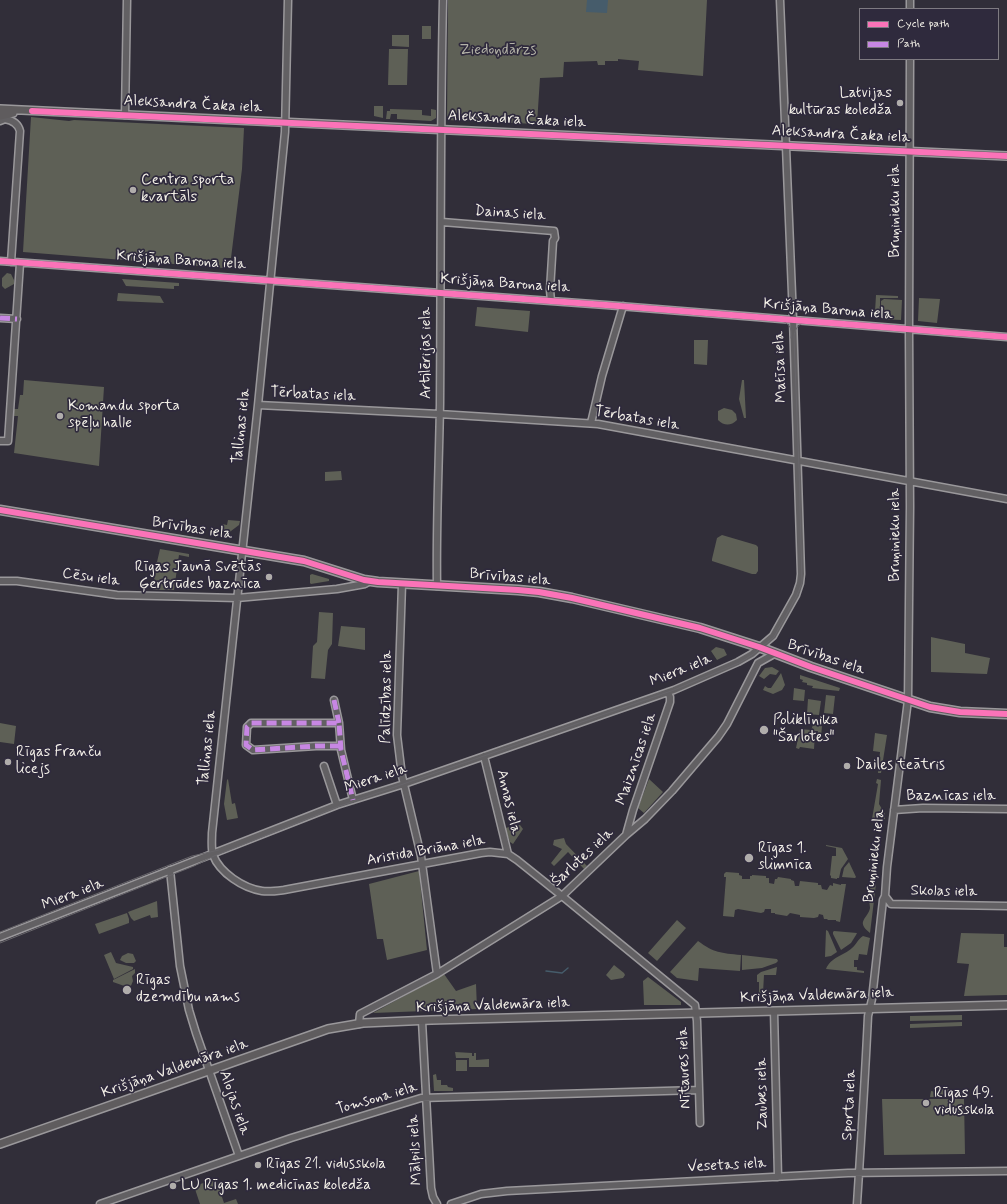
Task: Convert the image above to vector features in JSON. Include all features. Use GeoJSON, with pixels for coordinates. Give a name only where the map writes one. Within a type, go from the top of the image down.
{"type":"FeatureCollection","features":[{"type":"Feature","properties":{"kind":"highway","name":"Brīvības iela"},"geometry":{"type":"LineString","coordinates":[[0,510],[309,562],[370,581],[539,592],[700,628],[908,700],[950,711],[1007,714]]}},
{"type":"Feature","properties":{"kind":"main road","name":"Aleksandra Čaka iela"},"geometry":{"type":"LineString","coordinates":[[0,109],[1007,156]]}},
{"type":"Feature","properties":{"kind":"main road","name":"Aleksandra Čaka iela"},"geometry":{"type":"LineString","coordinates":[[0,116],[26,110]]}},
{"type":"Feature","properties":{"kind":"main road","name":"Krišjāņa Valdemāra iela"},"geometry":{"type":"LineString","coordinates":[[0,1144],[209,1072],[328,1029],[359,1024],[422,1020],[1007,1004]]}},
{"type":"Feature","properties":{"kind":"street"},"geometry":{"type":"LineString","coordinates":[[125,115],[127,0]]}},
{"type":"Feature","properties":{"kind":"street","name":"Tallinas iela"},"geometry":{"type":"LineString","coordinates":[[213,854],[212,833],[258,405],[285,123],[288,0]]}},
{"type":"Feature","properties":{"kind":"street","name":"Artilērijas iela"},"geometry":{"type":"LineString","coordinates":[[437,586],[442,222],[441,130],[443,0]]}},
{"type":"Feature","properties":{"kind":"street","name":"Matīsa iela"},"geometry":{"type":"LineString","coordinates":[[760,648],[771,638],[779,627],[796,595],[800,583],[798,461],[780,0]]}},
{"type":"Feature","properties":{"kind":"street","name":"Bruņinieku iela"},"geometry":{"type":"LineString","coordinates":[[870,1008],[908,700],[910,60]]}},
{"type":"Feature","properties":{"kind":"street"},"geometry":{"type":"LineString","coordinates":[[0,121],[5,119],[18,126],[20,135],[11,262]]}},
{"type":"Feature","properties":{"kind":"street","name":"Dainas iela"},"geometry":{"type":"LineString","coordinates":[[442,222],[554,231],[555,238],[553,241],[550,290],[551,301]]}},
{"type":"Feature","properties":{"kind":"street","name":"Krišjāņa Barona iela"},"geometry":{"type":"LineString","coordinates":[[0,261],[623,306],[1007,337]]}},
{"type":"Feature","properties":{"kind":"street"},"geometry":{"type":"LineString","coordinates":[[0,441],[8,441],[20,263]]}},
{"type":"Feature","properties":{"kind":"street"},"geometry":{"type":"LineString","coordinates":[[591,423],[602,376],[623,306]]}},
{"type":"Feature","properties":{"kind":"street"},"geometry":{"type":"LineString","coordinates":[[0,318],[17,319]]}},
{"type":"Feature","properties":{"kind":"street","name":"Tērbatas iela"},"geometry":{"type":"LineString","coordinates":[[258,405],[591,423],[1007,499]]}},
{"type":"Feature","properties":{"kind":"street","name":"Cēsu iela"},"geometry":{"type":"LineString","coordinates":[[0,581],[17,581],[117,595],[238,598],[337,589],[365,584],[370,581]]}},
{"type":"Feature","properties":{"kind":"street","name":"Palīdzības iela"},"geometry":{"type":"LineString","coordinates":[[402,584],[397,735],[404,784],[422,864],[437,974]]}},
{"type":"Feature","properties":{"kind":"street","name":"Miera iela"},"geometry":{"type":"LineString","coordinates":[[0,937],[353,800],[404,784],[668,692],[738,662],[760,648]]}},
{"type":"Feature","properties":{"kind":"street","name":"Šarlotes iela"},"geometry":{"type":"LineString","coordinates":[[359,1024],[360,1014],[437,974],[562,896],[645,819],[672,791],[718,737],[727,724],[756,666],[760,661],[774,654]]}},
{"type":"Feature","properties":{"kind":"street","name":"Maiznīcas iela"},"geometry":{"type":"LineString","coordinates":[[626,835],[633,810],[670,702],[668,692]]}},
{"type":"Feature","properties":{"kind":"street"},"geometry":{"type":"LineString","coordinates":[[334,700],[339,723],[340,746],[353,800]]}},
{"type":"Feature","properties":{"kind":"street"},"geometry":{"type":"LineString","coordinates":[[339,723],[251,722],[247,727],[246,745],[253,750],[340,746]]}},
{"type":"Feature","properties":{"kind":"street","name":"Annas iela"},"geometry":{"type":"LineString","coordinates":[[484,756],[508,854]]}},
{"type":"Feature","properties":{"kind":"street"},"geometry":{"type":"LineString","coordinates":[[324,766],[337,806]]}},
{"type":"Feature","properties":{"kind":"street","name":"Baznīcas iela"},"geometry":{"type":"LineString","coordinates":[[894,810],[923,808],[1007,810]]}},
{"type":"Feature","properties":{"kind":"street","name":"Aristida Briāna iela"},"geometry":{"type":"LineString","coordinates":[[213,854],[219,867],[230,876],[247,886],[261,891],[284,890],[481,853],[490,852],[508,854],[689,999],[695,1005],[696,1013]]}},
{"type":"Feature","properties":{"kind":"street","name":"Alojas iela"},"geometry":{"type":"LineString","coordinates":[[170,870],[183,986],[194,1028],[239,1156]]}},
{"type":"Feature","properties":{"kind":"street","name":"Skolas iela"},"geometry":{"type":"LineString","coordinates":[[885,896],[890,904],[1007,906]]}},
{"type":"Feature","properties":{"kind":"street","name":"Sporta iela"},"geometry":{"type":"LineString","coordinates":[[857,1204],[862,1103],[868,1016],[870,1008]]}},
{"type":"Feature","properties":{"kind":"street","name":"Zaubes iela"},"geometry":{"type":"LineString","coordinates":[[774,1011],[778,1176]]}},
{"type":"Feature","properties":{"kind":"street","name":"Nītaures iela"},"geometry":{"type":"LineString","coordinates":[[696,1013],[700,1123]]}},
{"type":"Feature","properties":{"kind":"street","name":"Mālpils iela"},"geometry":{"type":"LineString","coordinates":[[422,1020],[431,1188],[433,1197],[437,1204]]}},
{"type":"Feature","properties":{"kind":"street","name":"Tomsona iela"},"geometry":{"type":"LineString","coordinates":[[100,1204],[354,1118],[421,1098],[699,1090]]}},
{"type":"Feature","properties":{"kind":"street","name":"Vesetas iela"},"geometry":{"type":"LineString","coordinates":[[451,1204],[491,1192],[778,1176],[859,1173],[1007,1171]]}},
{"type":"Feature","properties":{"kind":"green space","name":"Ziedoņdārzs"},"geometry":{"type":"Polygon","coordinates":[[[448,0],[707,0],[703,76],[638,70],[639,61],[618,59],[618,61],[605,61],[605,65],[598,65],[597,61],[564,62],[563,77],[540,78],[537,124],[447,120],[448,0]]]}},
{"type":"Feature","properties":{"kind":"green space"},"geometry":{"type":"Polygon","coordinates":[[[422,26],[431,26],[431,39],[422,39],[422,26]]]}},
{"type":"Feature","properties":{"kind":"green space"},"geometry":{"type":"Polygon","coordinates":[[[392,35],[409,35],[409,47],[392,46],[392,35]]]}},
{"type":"Feature","properties":{"kind":"green space"},"geometry":{"type":"Polygon","coordinates":[[[389,49],[408,49],[407,85],[388,85],[389,49]]]}},
{"type":"Feature","properties":{"kind":"green space"},"geometry":{"type":"Polygon","coordinates":[[[374,106],[383,106],[383,118],[374,116],[374,106]]]}},
{"type":"Feature","properties":{"kind":"green space"},"geometry":{"type":"Polygon","coordinates":[[[390,109],[422,110],[422,115],[431,116],[431,109],[436,110],[436,118],[431,121],[397,119],[397,114],[391,114],[390,119],[386,119],[387,111],[390,111],[390,109]]]}},
{"type":"Feature","properties":{"kind":"green space","name":"Centra sporta kvartāls"},"geometry":{"type":"Polygon","coordinates":[[[31,117],[69,121],[244,128],[242,169],[231,258],[225,258],[224,268],[23,252],[31,117]]]}},
{"type":"Feature","properties":{"kind":"green space"},"geometry":{"type":"Polygon","coordinates":[[[7,273],[11,274],[14,284],[5,289],[2,286],[2,278],[7,273]]]}},
{"type":"Feature","properties":{"kind":"green space"},"geometry":{"type":"Polygon","coordinates":[[[122,279],[179,283],[179,286],[174,286],[174,289],[126,286],[122,279]]]}},
{"type":"Feature","properties":{"kind":"green space"},"geometry":{"type":"Polygon","coordinates":[[[118,293],[160,296],[164,303],[117,301],[118,293]]]}},
{"type":"Feature","properties":{"kind":"green space"},"geometry":{"type":"Polygon","coordinates":[[[876,295],[898,296],[898,298],[880,298],[880,312],[875,312],[876,295]]]}},
{"type":"Feature","properties":{"kind":"green space"},"geometry":{"type":"Polygon","coordinates":[[[919,298],[940,299],[937,323],[918,321],[919,298]]]}},
{"type":"Feature","properties":{"kind":"green space"},"geometry":{"type":"Polygon","coordinates":[[[884,299],[902,300],[901,320],[881,319],[881,301],[884,299]]]}},
{"type":"Feature","properties":{"kind":"green space"},"geometry":{"type":"Polygon","coordinates":[[[477,307],[530,311],[528,332],[475,326],[477,307]]]}},
{"type":"Feature","properties":{"kind":"green space"},"geometry":{"type":"Polygon","coordinates":[[[694,340],[708,340],[707,365],[694,364],[694,340]]]}},
{"type":"Feature","properties":{"kind":"green space","name":"Komandu sporta spēļu halle"},"geometry":{"type":"Polygon","coordinates":[[[24,380],[104,387],[99,466],[14,453],[18,416],[14,416],[14,409],[18,409],[20,395],[23,395],[24,380]]]}},
{"type":"Feature","properties":{"kind":"green space"},"geometry":{"type":"Polygon","coordinates":[[[742,380],[744,380],[746,418],[744,418],[739,399],[742,380]]]}},
{"type":"Feature","properties":{"kind":"green space"},"geometry":{"type":"Polygon","coordinates":[[[724,408],[732,410],[736,414],[737,420],[728,424],[718,420],[718,411],[724,408]]]}},
{"type":"Feature","properties":{"kind":"green space"},"geometry":{"type":"Polygon","coordinates":[[[341,471],[342,480],[325,481],[325,472],[341,471]]]}},
{"type":"Feature","properties":{"kind":"green space"},"geometry":{"type":"Polygon","coordinates":[[[228,520],[240,521],[239,525],[223,537],[220,537],[222,524],[227,525],[228,520]]]}},
{"type":"Feature","properties":{"kind":"green space"},"geometry":{"type":"Polygon","coordinates":[[[722,535],[756,545],[758,547],[758,571],[756,574],[712,561],[717,538],[722,535]]]}},
{"type":"Feature","properties":{"kind":"green space"},"geometry":{"type":"Polygon","coordinates":[[[160,549],[189,554],[189,557],[179,555],[174,590],[153,590],[156,562],[160,549]]]}},
{"type":"Feature","properties":{"kind":"green space"},"geometry":{"type":"Polygon","coordinates":[[[312,574],[329,579],[329,581],[311,584],[310,575],[312,574]]]}},
{"type":"Feature","properties":{"kind":"green space"},"geometry":{"type":"Polygon","coordinates":[[[319,612],[333,613],[332,644],[328,650],[325,679],[311,678],[313,646],[317,642],[319,612]]]}},
{"type":"Feature","properties":{"kind":"green space"},"geometry":{"type":"Polygon","coordinates":[[[341,626],[365,628],[365,650],[338,646],[341,626]]]}},
{"type":"Feature","properties":{"kind":"green space"},"geometry":{"type":"Polygon","coordinates":[[[931,637],[965,644],[965,653],[990,658],[987,674],[931,672],[931,637]]]}},
{"type":"Feature","properties":{"kind":"green space"},"geometry":{"type":"Polygon","coordinates":[[[716,647],[724,649],[727,655],[717,660],[711,651],[716,647]]]}},
{"type":"Feature","properties":{"kind":"green space"},"geometry":{"type":"Polygon","coordinates":[[[772,667],[779,671],[776,675],[770,674],[764,679],[759,676],[765,668],[772,667]]]}},
{"type":"Feature","properties":{"kind":"green space"},"geometry":{"type":"Polygon","coordinates":[[[781,673],[785,685],[782,690],[773,694],[763,690],[765,686],[771,688],[781,673]]]}},
{"type":"Feature","properties":{"kind":"green space"},"geometry":{"type":"Polygon","coordinates":[[[800,675],[840,688],[839,691],[812,688],[813,686],[802,682],[803,680],[800,679],[800,675]]]}},
{"type":"Feature","properties":{"kind":"green space"},"geometry":{"type":"Polygon","coordinates":[[[794,688],[805,690],[804,701],[793,700],[794,688]]]}},
{"type":"Feature","properties":{"kind":"green space"},"geometry":{"type":"Polygon","coordinates":[[[826,695],[835,696],[833,714],[824,713],[826,695]]]}},
{"type":"Feature","properties":{"kind":"green space"},"geometry":{"type":"Polygon","coordinates":[[[808,699],[821,701],[819,715],[807,714],[808,699]]]}},
{"type":"Feature","properties":{"kind":"green space"},"geometry":{"type":"Polygon","coordinates":[[[0,723],[16,726],[14,744],[0,742],[0,723]]]}},
{"type":"Feature","properties":{"kind":"green space"},"geometry":{"type":"Polygon","coordinates":[[[813,725],[822,726],[821,737],[817,736],[818,731],[815,731],[814,749],[800,747],[799,749],[796,748],[800,729],[811,730],[813,725]]]}},
{"type":"Feature","properties":{"kind":"green space"},"geometry":{"type":"Polygon","coordinates":[[[875,733],[887,735],[881,773],[878,773],[880,752],[873,751],[875,733]]]}},
{"type":"Feature","properties":{"kind":"green space"},"geometry":{"type":"Polygon","coordinates":[[[228,779],[232,804],[235,803],[238,818],[227,820],[224,804],[228,779]]]}},
{"type":"Feature","properties":{"kind":"green space"},"geometry":{"type":"Polygon","coordinates":[[[649,779],[663,792],[644,813],[638,808],[649,779]]]}},
{"type":"Feature","properties":{"kind":"green space"},"geometry":{"type":"Polygon","coordinates":[[[877,779],[881,780],[879,804],[885,814],[885,819],[882,820],[872,819],[878,784],[876,783],[877,779]]]}},
{"type":"Feature","properties":{"kind":"green space"},"geometry":{"type":"Polygon","coordinates":[[[520,825],[523,829],[513,844],[510,842],[505,828],[520,825]]]}},
{"type":"Feature","properties":{"kind":"green space"},"geometry":{"type":"Polygon","coordinates":[[[564,838],[566,844],[587,866],[584,869],[568,852],[554,866],[551,863],[562,849],[553,845],[554,840],[564,838]]]}},
{"type":"Feature","properties":{"kind":"green space"},"geometry":{"type":"Polygon","coordinates":[[[826,845],[842,848],[848,859],[841,869],[839,878],[837,879],[831,878],[830,875],[832,856],[836,856],[836,848],[826,845]]]}},
{"type":"Feature","properties":{"kind":"green space"},"geometry":{"type":"Polygon","coordinates":[[[849,862],[856,877],[855,878],[842,877],[844,868],[849,862]]]}},
{"type":"Feature","properties":{"kind":"green space"},"geometry":{"type":"Polygon","coordinates":[[[419,871],[427,950],[387,960],[383,939],[377,939],[369,884],[419,871]]]}},
{"type":"Feature","properties":{"kind":"green space"},"geometry":{"type":"Polygon","coordinates":[[[726,872],[739,873],[739,875],[742,876],[742,879],[750,879],[750,876],[752,875],[766,876],[766,878],[769,878],[769,883],[774,884],[775,879],[778,877],[791,879],[794,881],[795,886],[799,886],[800,881],[818,883],[818,885],[821,885],[822,889],[827,890],[830,885],[833,886],[833,883],[841,885],[846,884],[840,922],[836,920],[824,919],[823,915],[819,914],[818,917],[814,918],[800,917],[800,915],[790,913],[787,916],[775,914],[771,913],[771,909],[765,909],[764,912],[761,913],[738,909],[735,910],[734,917],[723,916],[726,877],[724,877],[724,874],[726,872]]]}},
{"type":"Feature","properties":{"kind":"green space"},"geometry":{"type":"Polygon","coordinates":[[[876,884],[870,933],[863,926],[863,923],[870,908],[867,892],[869,887],[876,884]]]}},
{"type":"Feature","properties":{"kind":"green space"},"geometry":{"type":"Polygon","coordinates":[[[157,901],[158,917],[151,918],[150,915],[134,921],[131,918],[128,912],[157,901]]]}},
{"type":"Feature","properties":{"kind":"green space"},"geometry":{"type":"Polygon","coordinates":[[[127,913],[129,923],[99,934],[95,924],[127,913]]]}},
{"type":"Feature","properties":{"kind":"green space"},"geometry":{"type":"Polygon","coordinates":[[[677,920],[686,928],[657,961],[648,953],[677,920]]]}},
{"type":"Feature","properties":{"kind":"green space"},"geometry":{"type":"Polygon","coordinates":[[[826,930],[828,931],[837,952],[831,956],[825,957],[826,930]]]}},
{"type":"Feature","properties":{"kind":"green space"},"geometry":{"type":"Polygon","coordinates":[[[834,931],[857,933],[851,943],[841,950],[833,934],[834,931]]]}},
{"type":"Feature","properties":{"kind":"green space"},"geometry":{"type":"Polygon","coordinates":[[[961,933],[1004,934],[1004,947],[1007,947],[1007,995],[964,996],[969,964],[957,963],[961,933]]]}},
{"type":"Feature","properties":{"kind":"green space"},"geometry":{"type":"Polygon","coordinates":[[[863,936],[870,938],[867,955],[859,954],[858,960],[854,960],[854,967],[857,967],[857,970],[864,971],[864,973],[826,969],[834,959],[849,951],[863,936]]]}},
{"type":"Feature","properties":{"kind":"green space"},"geometry":{"type":"Polygon","coordinates":[[[698,941],[718,952],[741,955],[740,971],[699,968],[698,981],[677,978],[670,972],[698,941]]]}},
{"type":"Feature","properties":{"kind":"green space"},"geometry":{"type":"Polygon","coordinates":[[[111,952],[116,963],[133,967],[133,969],[114,979],[104,955],[111,952]]]}},
{"type":"Feature","properties":{"kind":"green space"},"geometry":{"type":"Polygon","coordinates":[[[128,953],[133,954],[136,961],[134,963],[126,963],[120,960],[122,956],[128,953]]]}},
{"type":"Feature","properties":{"kind":"green space"},"geometry":{"type":"Polygon","coordinates":[[[742,955],[777,959],[778,961],[762,968],[742,970],[742,955]]]}},
{"type":"Feature","properties":{"kind":"green space"},"geometry":{"type":"Polygon","coordinates":[[[614,965],[624,973],[625,975],[623,978],[611,980],[606,975],[614,965]]]}},
{"type":"Feature","properties":{"kind":"green space"},"geometry":{"type":"Polygon","coordinates":[[[777,967],[776,975],[764,975],[763,993],[759,993],[759,982],[757,982],[757,975],[761,972],[777,967]]]}},
{"type":"Feature","properties":{"kind":"green space"},"geometry":{"type":"Polygon","coordinates":[[[135,969],[130,988],[113,982],[113,980],[135,969]]]}},
{"type":"Feature","properties":{"kind":"green space"},"geometry":{"type":"Polygon","coordinates":[[[444,974],[456,991],[476,984],[477,1009],[373,1013],[444,974]]]}},
{"type":"Feature","properties":{"kind":"green space"},"geometry":{"type":"Polygon","coordinates":[[[648,977],[681,1002],[681,1005],[644,1005],[643,981],[648,977]]]}},
{"type":"Feature","properties":{"kind":"green space"},"geometry":{"type":"Polygon","coordinates":[[[962,1015],[962,1020],[910,1021],[910,1016],[962,1015]]]}},
{"type":"Feature","properties":{"kind":"green space"},"geometry":{"type":"Polygon","coordinates":[[[962,1022],[962,1026],[910,1028],[910,1024],[962,1022]]]}},
{"type":"Feature","properties":{"kind":"green space"},"geometry":{"type":"Polygon","coordinates":[[[455,1052],[472,1053],[472,1056],[476,1053],[476,1060],[489,1059],[489,1067],[469,1067],[469,1058],[456,1058],[455,1052]]]}},
{"type":"Feature","properties":{"kind":"green space"},"geometry":{"type":"Polygon","coordinates":[[[456,1060],[467,1060],[467,1071],[456,1071],[456,1060]]]}},
{"type":"Feature","properties":{"kind":"green space"},"geometry":{"type":"Polygon","coordinates":[[[436,1074],[437,1080],[441,1080],[441,1085],[447,1085],[448,1087],[453,1088],[453,1091],[434,1091],[433,1075],[436,1074]]]}},
{"type":"Feature","properties":{"kind":"green space"},"geometry":{"type":"Polygon","coordinates":[[[944,1088],[963,1092],[965,1094],[962,1097],[930,1097],[931,1091],[936,1092],[944,1088]]]}},
{"type":"Feature","properties":{"kind":"green space"},"geometry":{"type":"Polygon","coordinates":[[[882,1099],[964,1099],[965,1154],[884,1155],[882,1099]]]}},
{"type":"Feature","properties":{"kind":"green space"},"geometry":{"type":"Polygon","coordinates":[[[216,1179],[224,1203],[236,1199],[238,1204],[200,1204],[194,1186],[216,1179]]]}},
{"type":"Feature","properties":{"kind":"water"},"geometry":{"type":"Polygon","coordinates":[[[587,0],[608,0],[607,13],[586,12],[587,0]]]}},
{"type":"Feature","properties":{"kind":"waterway"},"geometry":{"type":"LineString","coordinates":[[546,971],[562,973],[568,968]]}},
{"type":"Feature","properties":{"kind":"tram line"},"geometry":{"type":"LineString","coordinates":[[0,259],[440,291],[1007,335]]}},
{"type":"Feature","properties":{"kind":"tram line"},"geometry":{"type":"LineString","coordinates":[[782,321],[790,328],[791,338]]}},
{"type":"Feature","properties":{"kind":"tram line"},"geometry":{"type":"LineString","coordinates":[[0,943],[337,807],[674,690],[739,663],[752,655],[774,637],[802,583],[794,338],[797,328],[800,324],[805,322]]}},
{"type":"Feature","properties":{"kind":"tram line"},"geometry":{"type":"LineString","coordinates":[[0,932],[192,856],[219,850]]}},
{"type":"Feature","properties":{"kind":"marked path"},"geometry":{"type":"LineString","coordinates":[[0,318],[17,319]]}},
{"type":"Feature","properties":{"kind":"marked path"},"geometry":{"type":"LineString","coordinates":[[334,700],[339,723]]}},
{"type":"Feature","properties":{"kind":"marked path"},"geometry":{"type":"LineString","coordinates":[[340,746],[253,750],[246,745],[247,727],[251,723],[339,723],[341,750],[353,800]]}},
{"type":"Feature","properties":{"kind":"cycle path"},"geometry":{"type":"LineString","coordinates":[[32,111],[1007,156]]}},
{"type":"Feature","properties":{"kind":"cycle path"},"geometry":{"type":"LineString","coordinates":[[0,261],[606,305],[1007,337]]}},
{"type":"Feature","properties":{"kind":"cycle path"},"geometry":{"type":"LineString","coordinates":[[0,510],[304,561],[364,580],[518,590],[572,598],[700,628],[930,707],[960,712],[1007,714]]}},
{"type":"Feature","properties":{"kind":"place","name":"Latvijas kultūras koledža"},"geometry":{"type":"Point","coordinates":[900,103]}},
{"type":"Feature","properties":{"kind":"place","name":"Centra sporta kvartāls"},"geometry":{"type":"Point","coordinates":[133,190]}},
{"type":"Feature","properties":{"kind":"place","name":"Komandu sporta spēļu halle"},"geometry":{"type":"Point","coordinates":[60,416]}},
{"type":"Feature","properties":{"kind":"place","name":"Rīgas Jaunā Svētās Ģertrūdes baznīca"},"geometry":{"type":"Point","coordinates":[269,577]}},
{"type":"Feature","properties":{"kind":"place","name":"Poliklīnika \"Šarlotes\""},"geometry":{"type":"Point","coordinates":[764,730]}},
{"type":"Feature","properties":{"kind":"place","name":"Rīgas Franču licejs"},"geometry":{"type":"Point","coordinates":[8,762]}},
{"type":"Feature","properties":{"kind":"place","name":"Dailes teātris"},"geometry":{"type":"Point","coordinates":[847,766]}},
{"type":"Feature","properties":{"kind":"place","name":"Rīgas 1. slimnīca"},"geometry":{"type":"Point","coordinates":[749,858]}},
{"type":"Feature","properties":{"kind":"place","name":"Rīgas dzemdību nams"},"geometry":{"type":"Point","coordinates":[127,990]}},
{"type":"Feature","properties":{"kind":"place","name":"Rīgas 49. vidusskola"},"geometry":{"type":"Point","coordinates":[926,1103]}},
{"type":"Feature","properties":{"kind":"place","name":"Rīgas 21. vidusskola"},"geometry":{"type":"Point","coordinates":[258,1165]}},
{"type":"Feature","properties":{"kind":"place","name":"LU Rīgas 1. medicīnas koledža"},"geometry":{"type":"Point","coordinates":[173,1186]}}]}
